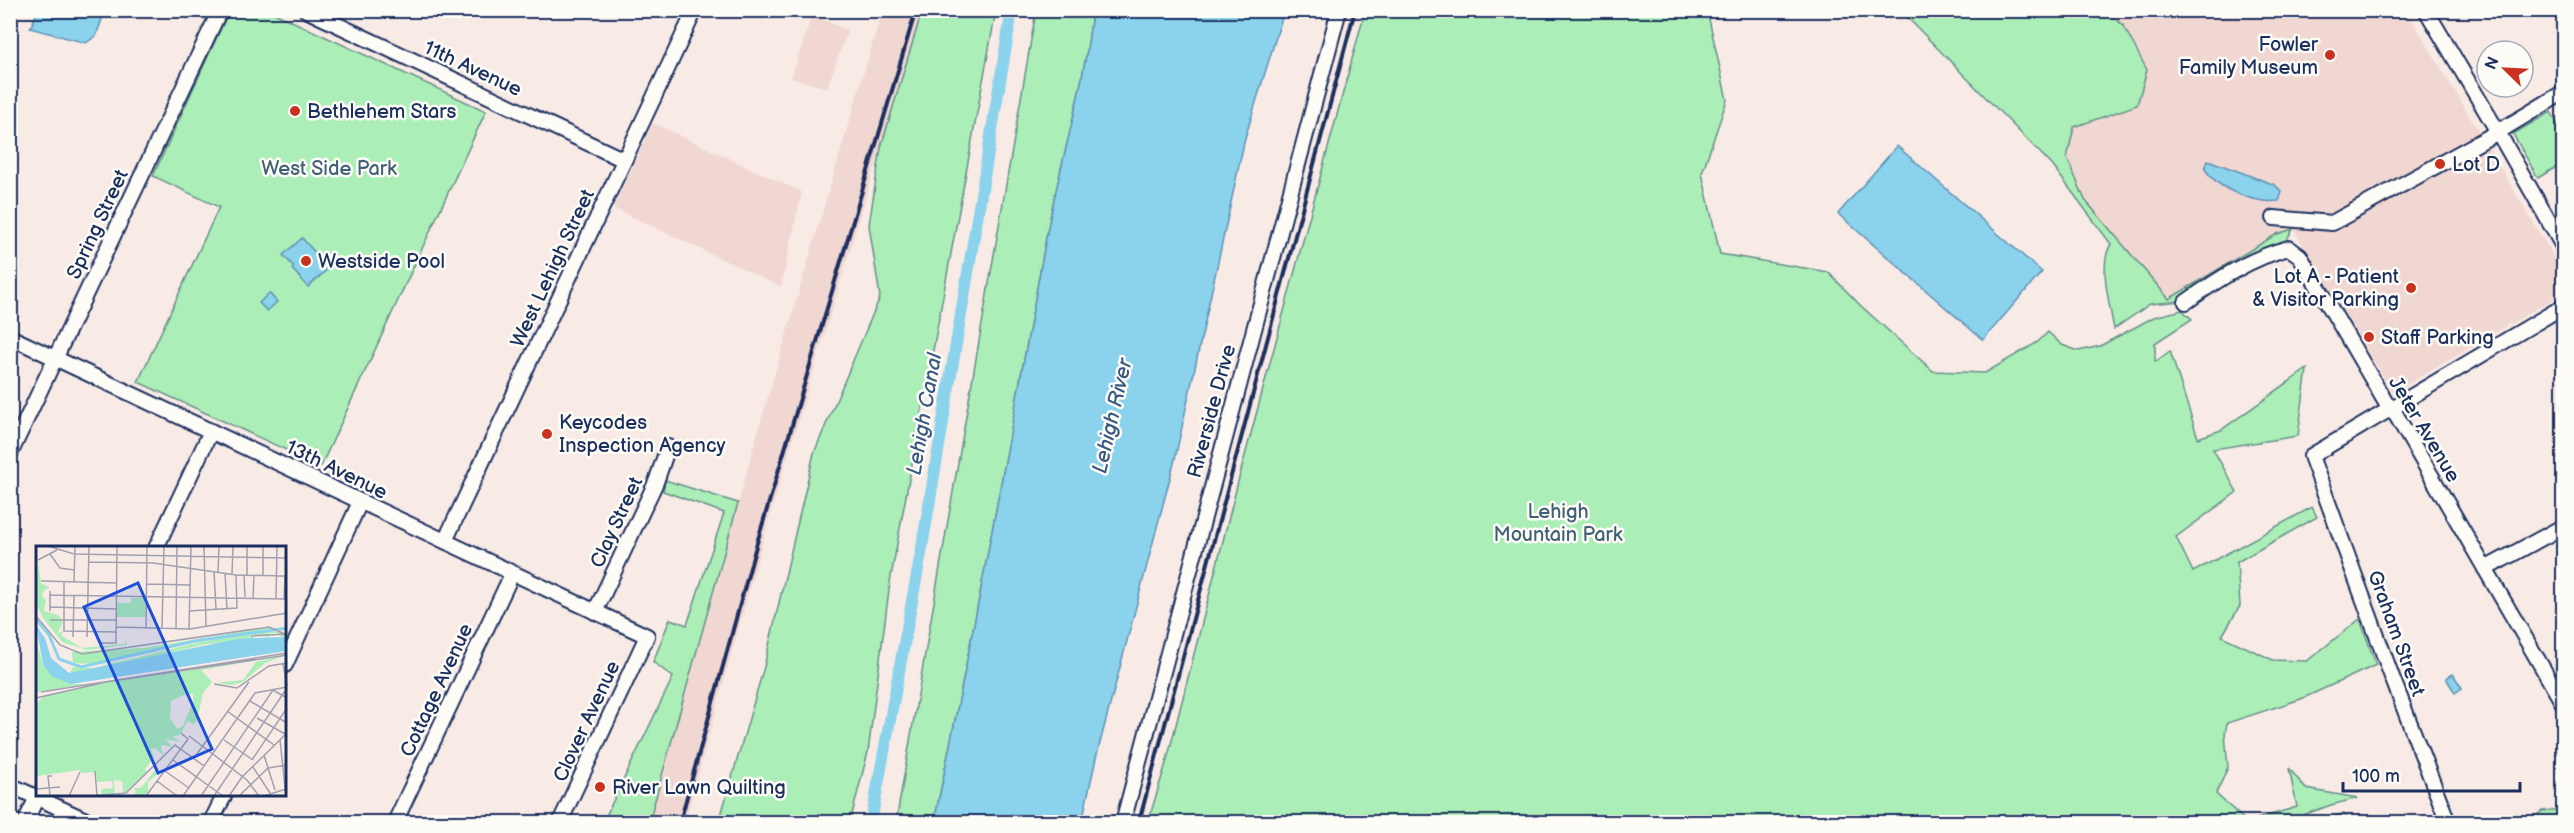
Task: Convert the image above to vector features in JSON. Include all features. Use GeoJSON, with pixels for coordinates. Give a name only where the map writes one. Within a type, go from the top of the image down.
{"type":"FeatureCollection","features":[{"type":"Feature","properties":{"kind":"street","name":"Spring Street"},"geometry":{"type":"LineString","coordinates":[[10,454],[220,10]]}},
{"type":"Feature","properties":{"kind":"street","name":"11th Avenue"},"geometry":{"type":"LineString","coordinates":[[306,10],[624,160]]}},
{"type":"Feature","properties":{"kind":"street","name":"West Lehigh Street"},"geometry":{"type":"LineString","coordinates":[[445,541],[695,10]]}},
{"type":"Feature","properties":{"kind":"street","name":"Riverside Drive"},"geometry":{"type":"LineString","coordinates":[[1123,822],[1339,10]]}},
{"type":"Feature","properties":{"kind":"street"},"geometry":{"type":"LineString","coordinates":[[2426,10],[2564,248]]}},
{"type":"Feature","properties":{"kind":"street"},"geometry":{"type":"LineString","coordinates":[[2274,218],[2332,223],[2498,132],[2564,92]]}},
{"type":"Feature","properties":{"kind":"street","name":"Jeter Avenue"},"geometry":{"type":"LineString","coordinates":[[2186,302],[2208,286],[2273,252],[2289,248],[2300,256],[2386,403],[2392,408],[2564,705]]}},
{"type":"Feature","properties":{"kind":"street"},"geometry":{"type":"LineString","coordinates":[[2392,408],[2564,306]]}},
{"type":"Feature","properties":{"kind":"street","name":"13th Avenue"},"geometry":{"type":"LineString","coordinates":[[10,337],[647,636]]}},
{"type":"Feature","properties":{"kind":"street","name":"Graham Street"},"geometry":{"type":"LineString","coordinates":[[2392,408],[2311,456],[2448,822]]}},
{"type":"Feature","properties":{"kind":"street"},"geometry":{"type":"LineString","coordinates":[[157,546],[211,431]]}},
{"type":"Feature","properties":{"kind":"street","name":"Clay Street"},"geometry":{"type":"LineString","coordinates":[[595,612],[656,482],[668,447]]}},
{"type":"Feature","properties":{"kind":"street"},"geometry":{"type":"LineString","coordinates":[[286,663],[360,502]]}},
{"type":"Feature","properties":{"kind":"street"},"geometry":{"type":"LineString","coordinates":[[2486,569],[2564,526]]}},
{"type":"Feature","properties":{"kind":"street","name":"Cottage Avenue"},"geometry":{"type":"LineString","coordinates":[[395,822],[512,574]]}},
{"type":"Feature","properties":{"kind":"street","name":"Clover Avenue"},"geometry":{"type":"LineString","coordinates":[[560,822],[647,636]]}},
{"type":"Feature","properties":{"kind":"street"},"geometry":{"type":"LineString","coordinates":[[10,785],[36,796]]}},
{"type":"Feature","properties":{"kind":"street"},"geometry":{"type":"LineString","coordinates":[[25,822],[37,797]]}},
{"type":"Feature","properties":{"kind":"street"},"geometry":{"type":"LineString","coordinates":[[39,797],[90,822]]}},
{"type":"Feature","properties":{"kind":"street"},"geometry":{"type":"LineString","coordinates":[[211,822],[223,797]]}},
{"type":"Feature","properties":{"kind":"shaded area"},"geometry":{"type":"Polygon","coordinates":[[[882,11],[922,11],[768,522],[685,822],[649,822],[764,410],[882,11]]]}},
{"type":"Feature","properties":{"kind":"shaded area"},"geometry":{"type":"Polygon","coordinates":[[[2104,11],[2407,11],[2563,272],[2563,293],[2393,393],[2293,229],[2276,234],[2169,299],[2085,200],[2067,158],[2074,127],[2137,105],[2123,25],[2104,11]]]}},
{"type":"Feature","properties":{"kind":"shaded area"},"geometry":{"type":"Polygon","coordinates":[[[812,15],[848,30],[827,88],[791,78],[812,15]]]}},
{"type":"Feature","properties":{"kind":"shaded area"},"geometry":{"type":"Polygon","coordinates":[[[653,123],[802,192],[781,287],[613,208],[653,123]]]}},
{"type":"Feature","properties":{"kind":"green space","name":"West Side Park"},"geometry":{"type":"Polygon","coordinates":[[[229,11],[270,11],[486,111],[321,466],[138,382],[219,207],[153,176],[229,11]]]}},
{"type":"Feature","properties":{"kind":"green space"},"geometry":{"type":"Polygon","coordinates":[[[922,11],[996,11],[890,582],[868,752],[850,822],[719,822],[764,667],[814,453],[880,297],[869,225],[881,147],[922,11]]]}},
{"type":"Feature","properties":{"kind":"green space"},"geometry":{"type":"Polygon","coordinates":[[[1036,11],[1092,11],[1084,68],[1046,238],[964,676],[934,822],[896,822],[1036,11]]]}},
{"type":"Feature","properties":{"kind":"green space","name":"Lehigh Mountain Park"},"geometry":{"type":"Polygon","coordinates":[[[1365,11],[1711,11],[1709,19],[1727,100],[1702,173],[1720,254],[1828,272],[1861,306],[1933,371],[1985,373],[2038,342],[2048,332],[2062,345],[2079,351],[2100,346],[2154,317],[2182,310],[2192,319],[2155,343],[2155,362],[2170,351],[2198,438],[2221,430],[2307,369],[2298,436],[2213,449],[2237,492],[2176,537],[2193,572],[2312,507],[2317,517],[2237,562],[2240,606],[2222,636],[2273,660],[2307,661],[2360,619],[2376,665],[2301,699],[2227,723],[2225,734],[2228,767],[2216,794],[2247,822],[1148,822],[1167,760],[1239,478],[1365,11]]]}},
{"type":"Feature","properties":{"kind":"green space"},"geometry":{"type":"Polygon","coordinates":[[[1901,11],[2104,11],[2123,25],[2147,70],[2137,105],[2074,127],[2067,158],[2085,200],[2169,299],[2277,234],[2293,229],[2286,241],[2264,249],[2205,283],[2182,301],[2150,304],[2114,329],[2105,274],[2107,252],[2111,244],[2052,165],[1901,11]]]}},
{"type":"Feature","properties":{"kind":"green space"},"geometry":{"type":"Polygon","coordinates":[[[2551,112],[2563,134],[2563,163],[2538,178],[2513,134],[2551,112]]]}},
{"type":"Feature","properties":{"kind":"green space"},"geometry":{"type":"Polygon","coordinates":[[[665,480],[738,503],[649,822],[603,822],[673,677],[653,662],[670,619],[687,625],[724,513],[663,491],[665,480]]]}},
{"type":"Feature","properties":{"kind":"green space"},"geometry":{"type":"Polygon","coordinates":[[[2289,768],[2306,789],[2358,798],[2284,822],[2247,822],[2297,807],[2289,768]]]}},
{"type":"Feature","properties":{"kind":"green space"},"geometry":{"type":"Polygon","coordinates":[[[2563,809],[2563,822],[2528,822],[2542,811],[2563,809]]]}},
{"type":"Feature","properties":{"kind":"green space"},"geometry":{"type":"Polygon","coordinates":[[[2342,814],[2355,822],[2317,822],[2342,814]]]}},
{"type":"Feature","properties":{"kind":"water"},"geometry":{"type":"Polygon","coordinates":[[[38,10],[105,11],[96,36],[86,43],[30,28],[38,10]]]}},
{"type":"Feature","properties":{"kind":"water","name":"Lehigh River"},"geometry":{"type":"Polygon","coordinates":[[[1092,11],[1284,11],[1245,138],[1175,459],[1096,758],[1082,822],[934,822],[992,530],[1046,238],[1084,68],[1092,11]]]}},
{"type":"Feature","properties":{"kind":"water"},"geometry":{"type":"Polygon","coordinates":[[[1897,146],[2042,272],[1983,340],[1838,214],[1897,146]]]}},
{"type":"Feature","properties":{"kind":"water"},"geometry":{"type":"Polygon","coordinates":[[[2208,160],[2275,185],[2282,192],[2279,201],[2248,198],[2228,189],[2211,177],[2205,169],[2208,160]]]}},
{"type":"Feature","properties":{"kind":"water","name":"Westside Pool"},"geometry":{"type":"Polygon","coordinates":[[[302,238],[329,268],[308,287],[283,255],[302,238]]]}},
{"type":"Feature","properties":{"kind":"water"},"geometry":{"type":"Polygon","coordinates":[[[269,293],[277,302],[267,311],[259,303],[269,293]]]}},
{"type":"Feature","properties":{"kind":"water"},"geometry":{"type":"Polygon","coordinates":[[[2453,674],[2462,688],[2455,693],[2446,678],[2453,674]]]}},
{"type":"Feature","properties":{"kind":"waterway","name":"Lehigh Canal"},"geometry":{"type":"LineString","coordinates":[[871,822],[921,553],[1012,10]]}},
{"type":"Feature","properties":{"kind":"railway"},"geometry":{"type":"LineString","coordinates":[[680,822],[756,546],[916,10]]}},
{"type":"Feature","properties":{"kind":"railway"},"geometry":{"type":"LineString","coordinates":[[1139,822],[1355,10]]}},
{"type":"Feature","properties":{"kind":"place","name":"Fowler Family Museum"},"geometry":{"type":"Point","coordinates":[2330,55]}},
{"type":"Feature","properties":{"kind":"place","name":"Bethlehem Stars"},"geometry":{"type":"Point","coordinates":[295,111]}},
{"type":"Feature","properties":{"kind":"place","name":"Lot D"},"geometry":{"type":"Point","coordinates":[2440,164]}},
{"type":"Feature","properties":{"kind":"place","name":"Westside Pool"},"geometry":{"type":"Point","coordinates":[306,261]}},
{"type":"Feature","properties":{"kind":"place","name":"Lot A - Patient & Visitor Parking"},"geometry":{"type":"Point","coordinates":[2411,288]}},
{"type":"Feature","properties":{"kind":"place","name":"Staff Parking"},"geometry":{"type":"Point","coordinates":[2369,337]}},
{"type":"Feature","properties":{"kind":"place","name":"Keycodes Inspection Agency"},"geometry":{"type":"Point","coordinates":[547,434]}},
{"type":"Feature","properties":{"kind":"place","name":"River Lawn Quilting"},"geometry":{"type":"Point","coordinates":[600,787]}}]}
